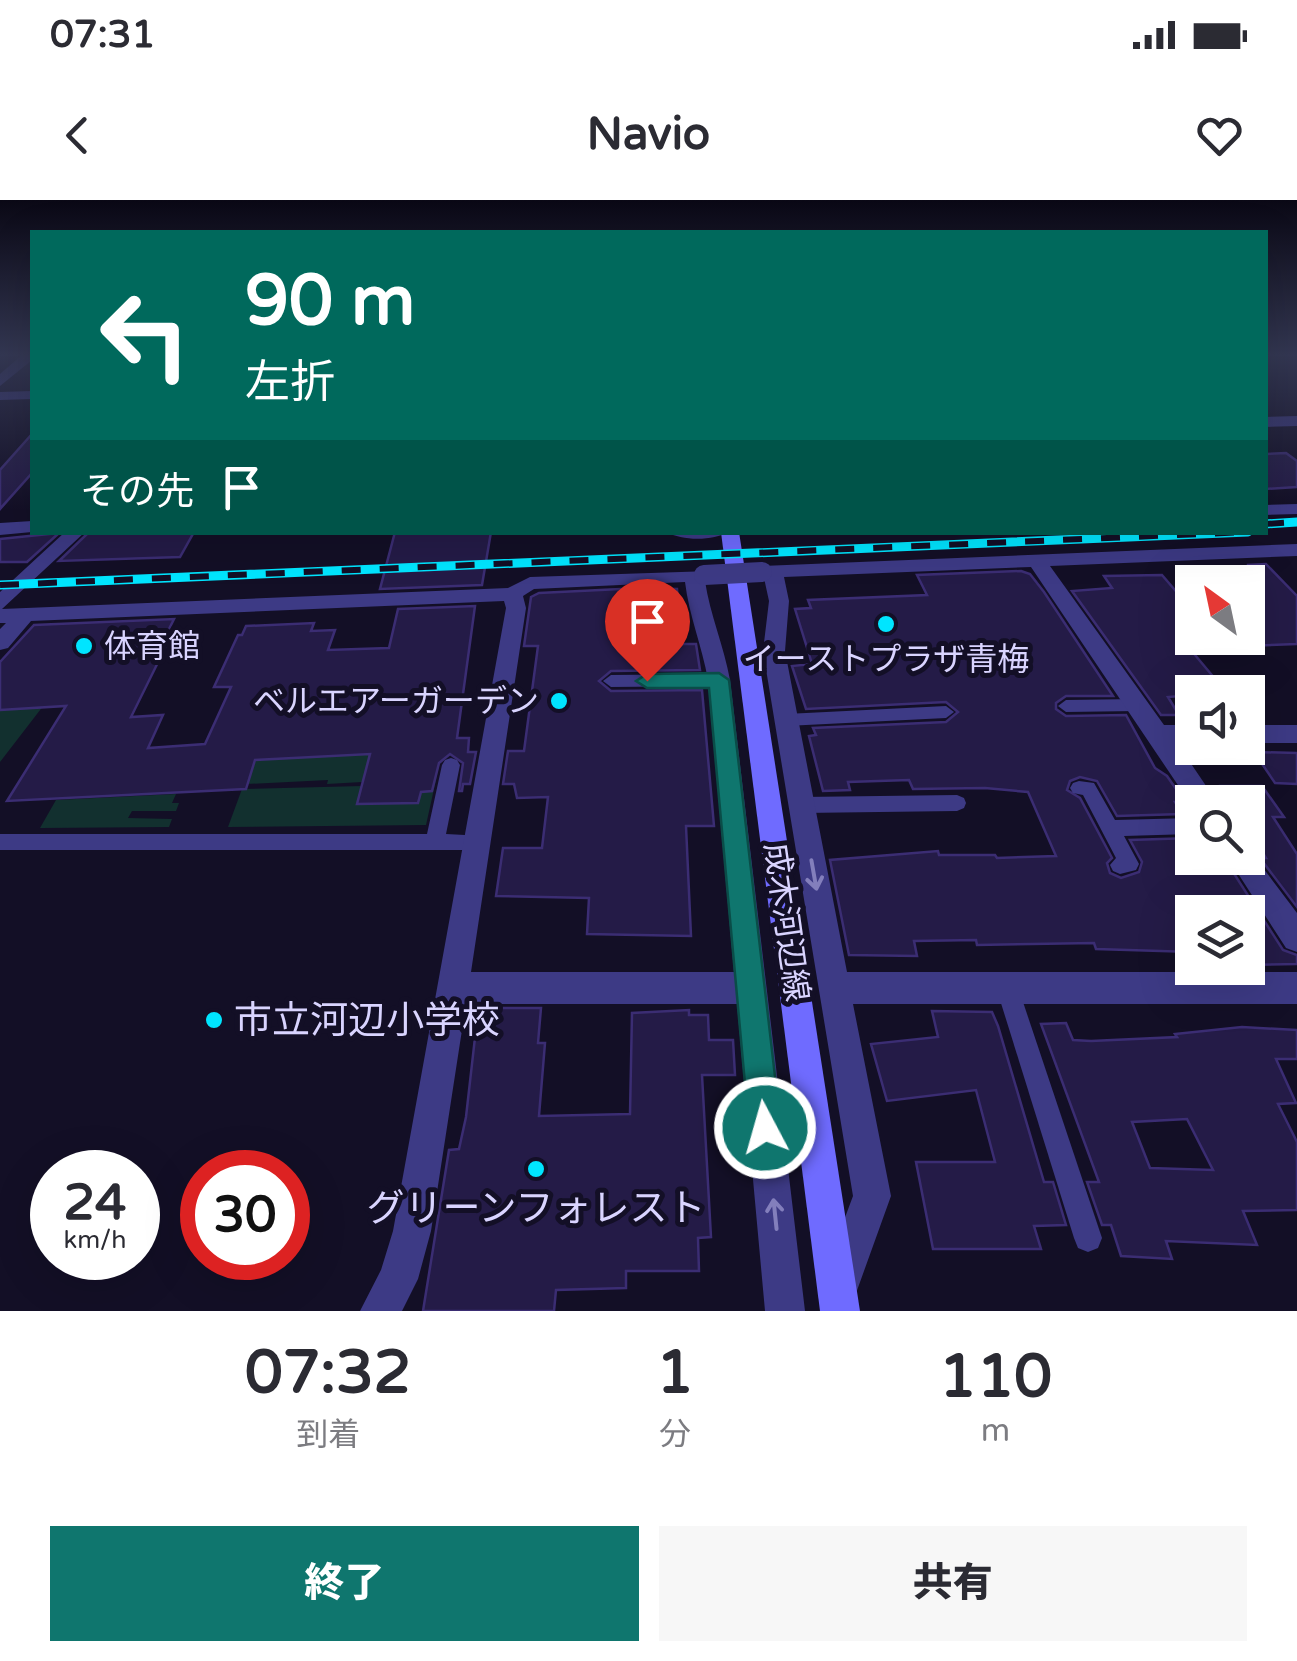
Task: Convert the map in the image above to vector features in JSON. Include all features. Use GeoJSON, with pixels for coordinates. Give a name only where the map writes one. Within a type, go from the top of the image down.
{"type":"FeatureCollection","features":[{"type":"Feature","properties":{"kind":"main road","name":"成木河辺線"},"geometry":{"type":"LineString","coordinates":[[730,535],[839,1300]]}},
{"type":"Feature","properties":{"kind":"street"},"geometry":{"type":"LineString","coordinates":[[1268,422],[1294,423]]}},
{"type":"Feature","properties":{"kind":"street"},"geometry":{"type":"LineString","coordinates":[[1268,510],[1297,509]]}},
{"type":"Feature","properties":{"kind":"street"},"geometry":{"type":"LineString","coordinates":[[0,528],[30,528]]}},
{"type":"Feature","properties":{"kind":"street"},"geometry":{"type":"LineString","coordinates":[[0,603],[73,535]]}},
{"type":"Feature","properties":{"kind":"street"},"geometry":{"type":"LineString","coordinates":[[0,616],[512,594],[530,582],[1297,550]]}},
{"type":"Feature","properties":{"kind":"street"},"geometry":{"type":"LineString","coordinates":[[1036,561],[1192,785]]}},
{"type":"Feature","properties":{"kind":"street"},"geometry":{"type":"LineString","coordinates":[[768,572],[779,601],[774,651],[872,1196],[839,1300]]}},
{"type":"Feature","properties":{"kind":"street"},"geometry":{"type":"LineString","coordinates":[[699,575],[699,613],[713,644],[719,680],[785,1311]]}},
{"type":"Feature","properties":{"kind":"street"},"geometry":{"type":"LineString","coordinates":[[380,1311],[406,1260],[516,608],[512,594]]}},
{"type":"Feature","properties":{"kind":"street"},"geometry":{"type":"LineString","coordinates":[[0,643],[25,615]]}},
{"type":"Feature","properties":{"kind":"street"},"geometry":{"type":"LineString","coordinates":[[1157,734],[1175,734]]}},
{"type":"Feature","properties":{"kind":"street"},"geometry":{"type":"LineString","coordinates":[[1265,734],[1297,734]]}},
{"type":"Feature","properties":{"kind":"street"},"geometry":{"type":"LineString","coordinates":[[1254,875],[1297,938]]}},
{"type":"Feature","properties":{"kind":"street"},"geometry":{"type":"LineString","coordinates":[[453,988],[751,988]]}},
{"type":"Feature","properties":{"kind":"street"},"geometry":{"type":"LineString","coordinates":[[834,988],[1297,988]]}},
{"type":"Feature","properties":{"kind":"lane"},"geometry":{"type":"LineString","coordinates":[[611,681],[719,680]]}},
{"type":"Feature","properties":{"kind":"lane"},"geometry":{"type":"LineString","coordinates":[[1066,706],[1137,705]]}},
{"type":"Feature","properties":{"kind":"lane"},"geometry":{"type":"LineString","coordinates":[[786,720],[946,712]]}},
{"type":"Feature","properties":{"kind":"lane"},"geometry":{"type":"LineString","coordinates":[[435,839],[451,765]]}},
{"type":"Feature","properties":{"kind":"lane"},"geometry":{"type":"LineString","coordinates":[[1079,788],[1088,788],[1129,864],[1120,865]]}},
{"type":"Feature","properties":{"kind":"lane"},"geometry":{"type":"LineString","coordinates":[[802,805],[957,803]]}},
{"type":"Feature","properties":{"kind":"lane"},"geometry":{"type":"LineString","coordinates":[[1110,828],[1175,826]]}},
{"type":"Feature","properties":{"kind":"lane"},"geometry":{"type":"LineString","coordinates":[[0,842],[477,842]]}},
{"type":"Feature","properties":{"kind":"lane"},"geometry":{"type":"LineString","coordinates":[[1007,988],[1088,1238]]}},
{"type":"Feature","properties":{"kind":"green space"},"geometry":{"type":"Polygon","coordinates":[[[0,684],[47,701],[0,762],[0,684]]]}},
{"type":"Feature","properties":{"kind":"green space"},"geometry":{"type":"Polygon","coordinates":[[[455,749],[440,762],[426,825],[228,827],[242,789],[362,786],[362,782],[327,784],[328,780],[247,784],[256,760],[455,749]]]}},
{"type":"Feature","properties":{"kind":"green space"},"geometry":{"type":"Polygon","coordinates":[[[176,794],[172,803],[179,803],[176,811],[132,811],[128,818],[172,819],[169,827],[40,828],[56,800],[176,794]]]}},
{"type":"Feature","properties":{"kind":"building"},"geometry":{"type":"Polygon","coordinates":[[[30,436],[30,475],[0,509],[0,470],[30,436]]]}},
{"type":"Feature","properties":{"kind":"building"},"geometry":{"type":"Polygon","coordinates":[[[1286,453],[1297,461],[1297,487],[1268,489],[1268,454],[1286,453]]]}},
{"type":"Feature","properties":{"kind":"building"},"geometry":{"type":"Polygon","coordinates":[[[57,535],[27,562],[0,562],[0,539],[57,535]]]}},
{"type":"Feature","properties":{"kind":"building"},"geometry":{"type":"Polygon","coordinates":[[[86,535],[192,535],[180,557],[59,561],[86,535]]]}},
{"type":"Feature","properties":{"kind":"building"},"geometry":{"type":"Polygon","coordinates":[[[394,535],[490,535],[482,585],[380,589],[394,535]]]}},
{"type":"Feature","properties":{"kind":"building"},"geometry":{"type":"Polygon","coordinates":[[[1266,564],[1297,596],[1297,644],[1265,645],[1265,565],[1248,565],[1266,564]]]}},
{"type":"Feature","properties":{"kind":"building"},"geometry":{"type":"Polygon","coordinates":[[[1021,571],[1030,574],[1113,696],[1066,696],[1056,703],[1056,709],[1066,716],[1126,715],[1155,768],[1175,788],[1175,814],[1117,816],[1097,781],[1080,777],[1070,781],[1067,790],[1080,798],[1112,858],[1107,863],[1110,873],[1121,878],[1139,872],[1142,862],[1130,840],[1175,839],[1175,875],[1235,875],[1248,895],[1175,895],[1175,951],[1096,949],[1094,943],[977,945],[976,940],[914,941],[917,956],[849,955],[830,860],[938,851],[939,855],[997,858],[1056,856],[1028,792],[913,789],[909,780],[848,782],[850,790],[823,791],[809,736],[816,735],[813,728],[946,722],[958,712],[946,702],[806,709],[792,666],[812,664],[795,609],[811,608],[808,600],[927,595],[917,575],[1021,571]]]}},
{"type":"Feature","properties":{"kind":"building"},"geometry":{"type":"Polygon","coordinates":[[[1162,575],[1175,590],[1175,655],[1195,655],[1212,675],[1175,675],[1175,696],[1168,697],[1175,715],[1161,715],[1072,591],[1112,588],[1104,576],[1162,575]]]}},
{"type":"Feature","properties":{"kind":"building"},"geometry":{"type":"Polygon","coordinates":[[[677,589],[681,644],[696,644],[700,670],[611,671],[599,681],[611,691],[702,690],[714,826],[686,826],[691,936],[587,934],[589,898],[496,896],[503,848],[542,848],[548,797],[517,798],[514,784],[503,784],[508,751],[524,751],[538,646],[524,646],[531,597],[539,593],[677,589]]]}},
{"type":"Feature","properties":{"kind":"building"},"geometry":{"type":"Polygon","coordinates":[[[475,606],[457,738],[469,738],[468,752],[476,752],[470,784],[463,784],[462,791],[463,763],[450,754],[439,763],[432,791],[421,792],[418,803],[357,804],[370,754],[255,760],[246,789],[7,801],[66,706],[0,710],[0,662],[34,625],[174,619],[168,631],[174,630],[131,717],[163,715],[148,748],[205,744],[231,687],[214,687],[246,626],[314,623],[311,631],[335,630],[328,650],[389,648],[398,609],[475,606]]]}},
{"type":"Feature","properties":{"kind":"building"},"geometry":{"type":"Polygon","coordinates":[[[1265,752],[1297,753],[1297,784],[1275,783],[1263,765],[1265,752]]]}},
{"type":"Feature","properties":{"kind":"building"},"geometry":{"type":"Polygon","coordinates":[[[1265,790],[1284,817],[1273,817],[1297,854],[1297,907],[1265,865],[1265,790]]]}},
{"type":"Feature","properties":{"kind":"building"},"geometry":{"type":"Polygon","coordinates":[[[1265,922],[1283,950],[1297,955],[1297,964],[1265,965],[1265,922]]]}},
{"type":"Feature","properties":{"kind":"building"},"geometry":{"type":"Polygon","coordinates":[[[541,1008],[538,1043],[545,1043],[539,1116],[630,1114],[632,1013],[689,1010],[689,1015],[708,1015],[709,1040],[733,1040],[735,1075],[702,1075],[711,1237],[698,1238],[699,1271],[626,1271],[626,1288],[556,1290],[554,1311],[423,1311],[449,1150],[459,1149],[466,1117],[478,1011],[541,1008]]]}},
{"type":"Feature","properties":{"kind":"building"},"geometry":{"type":"Polygon","coordinates":[[[932,1011],[992,1012],[1044,1182],[1053,1182],[1066,1225],[1034,1226],[1041,1249],[933,1249],[916,1162],[995,1162],[976,1090],[887,1101],[871,1044],[938,1037],[932,1011]]]}},
{"type":"Feature","properties":{"kind":"building"},"geometry":{"type":"Polygon","coordinates":[[[1066,1023],[1073,1040],[1091,1041],[1177,1037],[1175,1034],[1242,1027],[1297,1030],[1297,1059],[1276,1059],[1296,1103],[1278,1104],[1297,1142],[1297,1210],[1243,1211],[1257,1245],[1166,1241],[1172,1259],[1121,1256],[1111,1225],[1102,1225],[1087,1182],[1099,1182],[1041,1024],[1066,1023]],[[1187,1119],[1132,1122],[1150,1168],[1213,1170],[1187,1119]]]}},
{"type":"Feature","properties":{"kind":"railway"},"geometry":{"type":"LineString","coordinates":[[1268,524],[1297,522]]}},
{"type":"Feature","properties":{"kind":"railway"},"geometry":{"type":"LineString","coordinates":[[0,585],[1177,535]]}},
{"type":"Feature","properties":{"kind":"place","name":"イーストプラザ青梅"},"geometry":{"type":"Point","coordinates":[886,624]}},
{"type":"Feature","properties":{"kind":"place","name":"体育館"},"geometry":{"type":"Point","coordinates":[84,646]}},
{"type":"Feature","properties":{"kind":"place","name":"ベルエアーガーデン"},"geometry":{"type":"Point","coordinates":[559,701]}},
{"type":"Feature","properties":{"kind":"place","name":"市立河辺小学校"},"geometry":{"type":"Point","coordinates":[214,1020]}},
{"type":"Feature","properties":{"kind":"place","name":"グリーンフォレスト"},"geometry":{"type":"Point","coordinates":[536,1169]}},
{"type":"Feature","properties":{"kind":"route"},"geometry":{"type":"LineString","coordinates":[[647,681],[719,680],[765,1128]]}}]}
